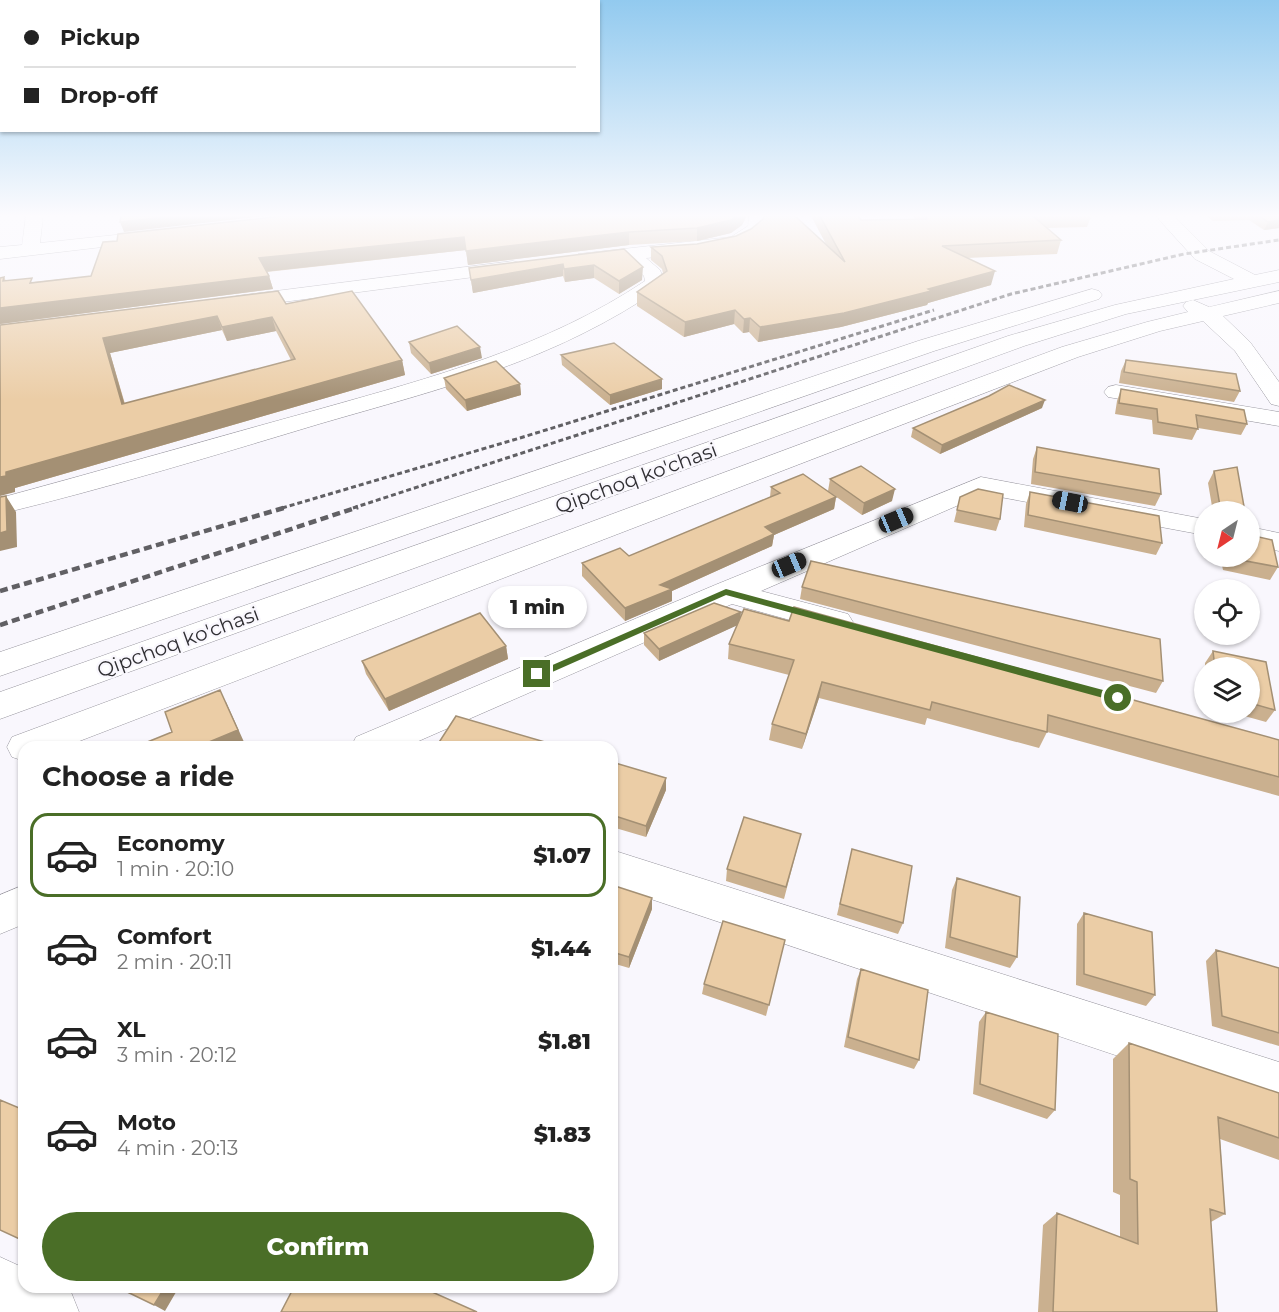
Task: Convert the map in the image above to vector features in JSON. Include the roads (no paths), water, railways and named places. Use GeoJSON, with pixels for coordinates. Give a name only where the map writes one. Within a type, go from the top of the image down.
{"type":"FeatureCollection","features":[{"type":"Feature","properties":{"kind":"street"},"geometry":{"type":"LineString","coordinates":[[214,305],[436,277]]}},
{"type":"Feature","properties":{"kind":"street"},"geometry":{"type":"LineString","coordinates":[[0,506],[448,380],[589,324],[655,283],[653,277]]}},
{"type":"Feature","properties":{"kind":"street","name":"Qipchoq ko'chasi"},"geometry":{"type":"LineString","coordinates":[[0,706],[1005,345],[1122,309],[1176,296],[1232,277]]}},
{"type":"Feature","properties":{"kind":"street"},"geometry":{"type":"LineString","coordinates":[[1147,282],[1218,320],[1240,342],[1279,399]]}},
{"type":"Feature","properties":{"kind":"street","name":"Qipchoq ko'chasi"},"geometry":{"type":"LineString","coordinates":[[0,664],[937,343],[1037,310],[1124,287]]}},
{"type":"Feature","properties":{"kind":"street"},"geometry":{"type":"LineString","coordinates":[[40,741],[1059,356],[1154,326],[1279,297]]}},
{"type":"Feature","properties":{"kind":"street"},"geometry":{"type":"LineString","coordinates":[[1116,392],[1279,419]]}},
{"type":"Feature","properties":{"kind":"street"},"geometry":{"type":"LineString","coordinates":[[383,741],[726,592],[981,485],[1194,525]]}},
{"type":"Feature","properties":{"kind":"street"},"geometry":{"type":"LineString","coordinates":[[1260,538],[1279,542]]}},
{"type":"Feature","properties":{"kind":"street"},"geometry":{"type":"LineString","coordinates":[[726,592],[864,630]]}},
{"type":"Feature","properties":{"kind":"street"},"geometry":{"type":"LineString","coordinates":[[0,756],[18,749]]}},
{"type":"Feature","properties":{"kind":"street"},"geometry":{"type":"LineString","coordinates":[[618,870],[1279,1086]]}},
{"type":"Feature","properties":{"kind":"street"},"geometry":{"type":"LineString","coordinates":[[0,915],[18,907]]}},
{"type":"Feature","properties":{"kind":"street"},"geometry":{"type":"LineString","coordinates":[[0,1285],[51,1312]]}},
{"type":"Feature","properties":{"kind":"railway"},"geometry":{"type":"LineString","coordinates":[[353,508],[1011,294],[1084,277]]}},
{"type":"Feature","properties":{"kind":"railway"},"geometry":{"type":"LineString","coordinates":[[282,508],[520,438],[934,310]]}},
{"type":"Feature","properties":{"kind":"railway"},"geometry":{"type":"LineString","coordinates":[[0,591],[287,507]]}},
{"type":"Feature","properties":{"kind":"railway"},"geometry":{"type":"LineString","coordinates":[[0,625],[358,507]]}}]}
